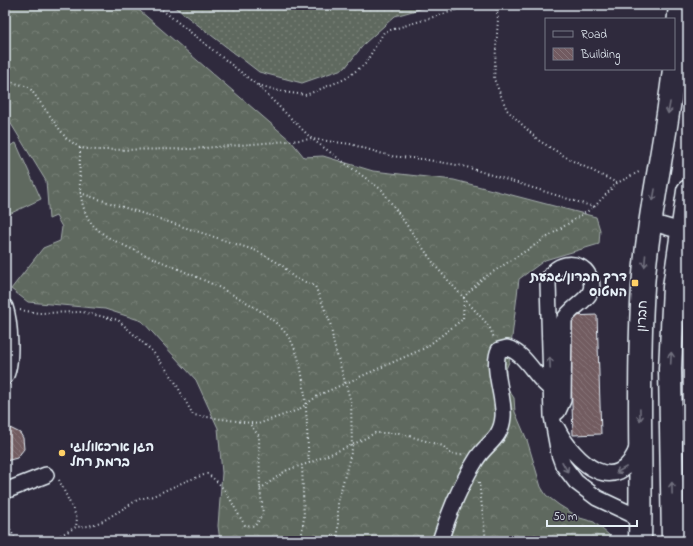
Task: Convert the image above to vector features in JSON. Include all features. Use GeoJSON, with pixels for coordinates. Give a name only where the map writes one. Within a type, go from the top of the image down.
{"type":"FeatureCollection","features":[{"type":"Feature","properties":{"kind":"highway","name":"חברון"},"geometry":{"type":"LineString","coordinates":[[675,58],[680,5]]}},
{"type":"Feature","properties":{"kind":"highway","name":"חברון"},"geometry":{"type":"LineString","coordinates":[[641,533],[640,329],[650,222],[671,100],[674,70]]}},
{"type":"Feature","properties":{"kind":"highway"},"geometry":{"type":"LineString","coordinates":[[673,541],[670,369],[674,288],[685,224],[688,191]]}},
{"type":"Feature","properties":{"kind":"street"},"geometry":{"type":"LineString","coordinates":[[650,222],[685,224]]}},
{"type":"Feature","properties":{"kind":"street"},"geometry":{"type":"LineString","coordinates":[[552,416],[558,412],[563,400],[564,320],[568,313],[586,300],[591,290],[588,275],[584,269],[573,264],[559,267],[553,272],[548,281],[552,416],[558,454],[569,474],[585,490],[628,512],[641,533]]}},
{"type":"Feature","properties":{"kind":"street"},"geometry":{"type":"LineString","coordinates":[[5,377],[9,364],[8,316],[12,308]]}},
{"type":"Feature","properties":{"kind":"street"},"geometry":{"type":"LineString","coordinates":[[440,541],[452,508],[477,458],[493,442],[500,431],[502,424],[503,399],[497,358],[499,350],[507,348],[517,352],[539,379],[551,389]]}},
{"type":"Feature","properties":{"kind":"street"},"geometry":{"type":"LineString","coordinates":[[552,416],[562,437],[571,450],[583,462],[600,472],[614,474],[626,468],[633,458],[641,437]]}},
{"type":"Feature","properties":{"kind":"street"},"geometry":{"type":"LineString","coordinates":[[5,491],[46,475]]}},
{"type":"Feature","properties":{"kind":"path"},"geometry":{"type":"LineString","coordinates":[[156,5],[257,85],[312,139],[382,190],[437,268],[489,326],[499,350]]}},
{"type":"Feature","properties":{"kind":"path"},"geometry":{"type":"LineString","coordinates":[[257,85],[283,92],[306,95],[345,80],[365,64],[384,32],[473,5]]}},
{"type":"Feature","properties":{"kind":"path"},"geometry":{"type":"LineString","coordinates":[[496,5],[498,19],[494,79],[507,110],[538,140],[575,162],[617,183]]}},
{"type":"Feature","properties":{"kind":"path"},"geometry":{"type":"LineString","coordinates":[[5,80],[29,87],[66,138],[80,148],[96,150],[192,149],[312,139],[350,144],[390,156],[422,158],[463,166],[594,207]]}},
{"type":"Feature","properties":{"kind":"path"},"geometry":{"type":"LineString","coordinates":[[5,144],[10,141]]}},
{"type":"Feature","properties":{"kind":"path"},"geometry":{"type":"LineString","coordinates":[[80,148],[80,193],[83,208],[88,218],[96,228],[112,239],[211,284],[261,311],[280,325],[291,340],[298,357],[305,405],[309,463]]}},
{"type":"Feature","properties":{"kind":"path"},"geometry":{"type":"LineString","coordinates":[[12,308],[39,312],[82,312],[118,320],[153,352],[173,378],[193,415],[258,424],[298,410],[319,395],[425,348],[463,319],[464,297],[482,279],[594,207],[617,183],[649,168],[659,168]]}},
{"type":"Feature","properties":{"kind":"path"},"geometry":{"type":"LineString","coordinates":[[80,193],[257,251],[282,265],[293,276],[315,286],[330,322],[334,345],[351,402],[352,445],[338,501],[338,541]]}},
{"type":"Feature","properties":{"kind":"path"},"geometry":{"type":"LineString","coordinates":[[50,541],[76,527],[89,526],[103,521],[140,499],[153,496],[186,481],[207,474],[216,480],[228,494],[237,513],[245,525],[255,526],[264,514],[260,489],[259,436],[249,423]]}},
{"type":"Feature","properties":{"kind":"path"},"geometry":{"type":"LineString","coordinates":[[260,489],[287,470],[309,463],[352,445],[375,433],[399,433],[443,446],[452,455],[468,454],[477,458],[486,541]]}},
{"type":"Feature","properties":{"kind":"path"},"geometry":{"type":"LineString","coordinates":[[301,541],[304,517],[302,465]]}},
{"type":"Feature","properties":{"kind":"path"},"geometry":{"type":"LineString","coordinates":[[46,475],[54,472],[77,518],[76,527]]}},
{"type":"Feature","properties":{"kind":"path"},"geometry":{"type":"LineString","coordinates":[[5,519],[16,541]]}},
{"type":"Feature","properties":{"kind":"green space"},"geometry":{"type":"Polygon","coordinates":[[[5,5],[133,5],[291,141],[304,157],[323,156],[373,171],[454,180],[596,217],[600,230],[599,244],[545,260],[519,279],[509,362],[506,369],[506,386],[514,398],[515,412],[527,440],[541,487],[546,495],[580,518],[594,522],[609,535],[613,541],[220,541],[218,526],[222,473],[218,428],[196,380],[142,321],[105,309],[28,302],[11,289],[43,248],[60,241],[62,227],[56,216],[49,219],[46,181],[5,114],[5,5]]]}},
{"type":"Feature","properties":{"kind":"green space"},"geometry":{"type":"Polygon","coordinates":[[[172,5],[434,5],[395,16],[365,43],[345,68],[302,83],[259,72],[172,5]]]}},
{"type":"Feature","properties":{"kind":"green space"},"geometry":{"type":"Polygon","coordinates":[[[16,143],[41,199],[5,216],[5,148],[16,143]]]}},
{"type":"Feature","properties":{"kind":"building"},"geometry":{"type":"Polygon","coordinates":[[[597,315],[601,434],[573,435],[569,316],[597,315]]]}},
{"type":"Feature","properties":{"kind":"building"},"geometry":{"type":"Polygon","coordinates":[[[10,428],[20,433],[23,438],[24,449],[17,458],[6,461],[5,429],[10,428]]]}},
{"type":"Feature","properties":{"kind":"place","name":"דרך חברון/גבעת המטוס"},"geometry":{"type":"Point","coordinates":[635,283]}},
{"type":"Feature","properties":{"kind":"place","name":"הגן ארכאולוגי ברמת רחל"},"geometry":{"type":"Point","coordinates":[62,453]}}]}
